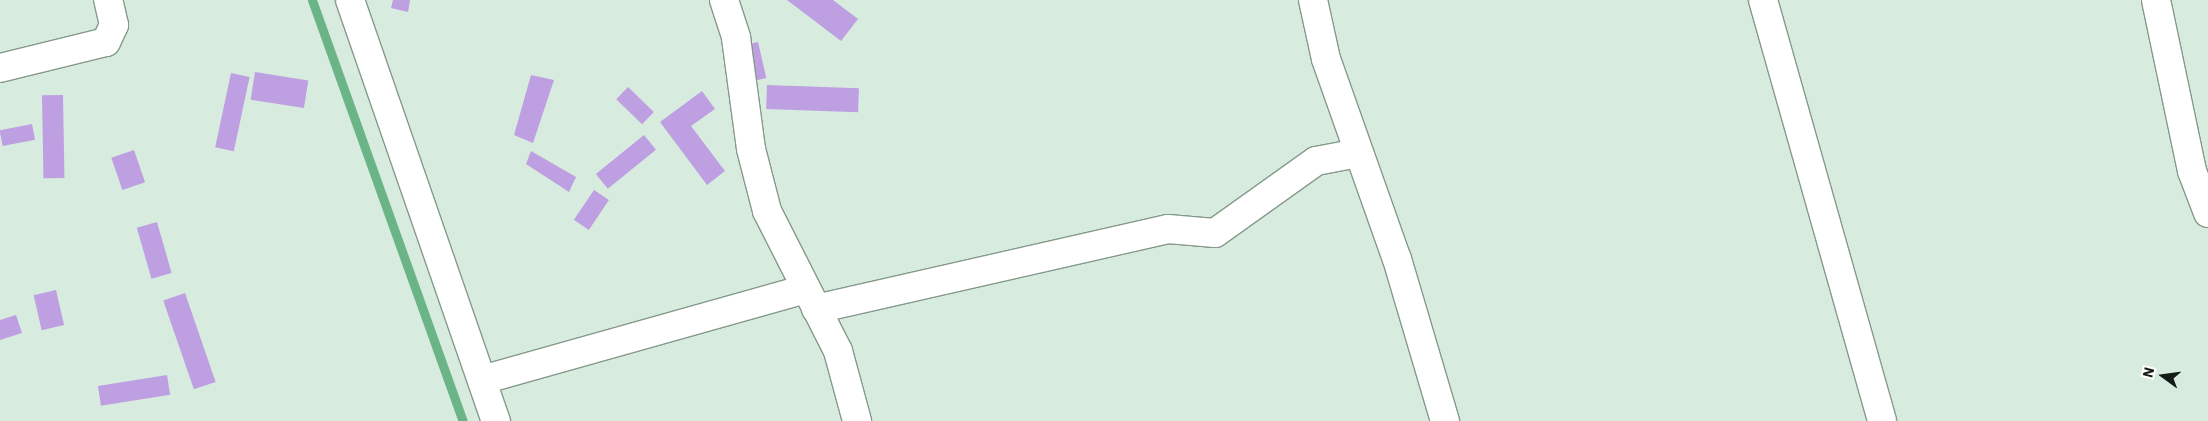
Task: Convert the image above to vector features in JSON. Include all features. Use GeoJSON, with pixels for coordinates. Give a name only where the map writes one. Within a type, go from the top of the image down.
{"type":"FeatureCollection","features":[{"type":"Feature","properties":{"kind":"street"},"geometry":{"type":"LineString","coordinates":[[0,68],[106,42],[114,25],[108,0]]}},
{"type":"Feature","properties":{"kind":"street"},"geometry":{"type":"LineString","coordinates":[[350,0],[496,421]]}},
{"type":"Feature","properties":{"kind":"street"},"geometry":{"type":"LineString","coordinates":[[724,0],[736,38],[751,149],[767,211],[838,351],[857,421]]}},
{"type":"Feature","properties":{"kind":"street"},"geometry":{"type":"LineString","coordinates":[[1312,0],[1326,59],[1397,259],[1445,421]]}},
{"type":"Feature","properties":{"kind":"street"},"geometry":{"type":"LineString","coordinates":[[1763,0],[1882,421]]}},
{"type":"Feature","properties":{"kind":"street"},"geometry":{"type":"LineString","coordinates":[[2156,0],[2192,172],[2208,213]]}},
{"type":"Feature","properties":{"kind":"street"},"geometry":{"type":"LineString","coordinates":[[482,380],[810,299],[1168,229],[1215,232],[1316,161],[1358,152]]}},
{"type":"Feature","properties":{"kind":"building"},"geometry":{"type":"Polygon","coordinates":[[[393,0],[410,0],[408,12],[391,8],[393,0]]]}},
{"type":"Feature","properties":{"kind":"building"},"geometry":{"type":"Polygon","coordinates":[[[787,0],[833,0],[858,19],[841,41],[787,0]]]}},
{"type":"Feature","properties":{"kind":"building"},"geometry":{"type":"Polygon","coordinates":[[[758,42],[766,78],[750,82],[741,46],[758,42]]]}},
{"type":"Feature","properties":{"kind":"building"},"geometry":{"type":"Polygon","coordinates":[[[255,72],[308,80],[304,108],[251,100],[255,72]]]}},
{"type":"Feature","properties":{"kind":"building"},"geometry":{"type":"Polygon","coordinates":[[[231,73],[250,77],[234,151],[215,147],[231,73]]]}},
{"type":"Feature","properties":{"kind":"building"},"geometry":{"type":"Polygon","coordinates":[[[531,75],[554,80],[533,143],[514,135],[531,75]]]}},
{"type":"Feature","properties":{"kind":"building"},"geometry":{"type":"Polygon","coordinates":[[[767,85],[859,88],[858,112],[766,109],[767,85]]]}},
{"type":"Feature","properties":{"kind":"building"},"geometry":{"type":"Polygon","coordinates":[[[628,87],[654,112],[642,124],[616,99],[628,87]]]}},
{"type":"Feature","properties":{"kind":"building"},"geometry":{"type":"Polygon","coordinates":[[[702,91],[715,109],[691,126],[725,171],[707,185],[660,122],[702,91]]]}},
{"type":"Feature","properties":{"kind":"building"},"geometry":{"type":"Polygon","coordinates":[[[42,95],[63,95],[64,178],[43,178],[42,95]]]}},
{"type":"Feature","properties":{"kind":"building"},"geometry":{"type":"Polygon","coordinates":[[[32,124],[35,140],[3,146],[0,130],[32,124]]]}},
{"type":"Feature","properties":{"kind":"building"},"geometry":{"type":"Polygon","coordinates":[[[644,135],[656,150],[608,189],[596,174],[644,135]]]}},
{"type":"Feature","properties":{"kind":"building"},"geometry":{"type":"Polygon","coordinates":[[[134,150],[145,182],[122,190],[111,158],[134,150]]]}},
{"type":"Feature","properties":{"kind":"building"},"geometry":{"type":"Polygon","coordinates":[[[531,151],[576,177],[569,192],[526,164],[531,151]]]}},
{"type":"Feature","properties":{"kind":"building"},"geometry":{"type":"Polygon","coordinates":[[[594,190],[609,200],[589,230],[574,220],[594,190]]]}},
{"type":"Feature","properties":{"kind":"building"},"geometry":{"type":"Polygon","coordinates":[[[157,222],[172,273],[151,279],[137,228],[157,222]]]}},
{"type":"Feature","properties":{"kind":"building"},"geometry":{"type":"Polygon","coordinates":[[[56,290],[64,325],[42,330],[34,295],[56,290]]]}},
{"type":"Feature","properties":{"kind":"building"},"geometry":{"type":"Polygon","coordinates":[[[185,293],[216,382],[194,389],[163,300],[185,293]]]}},
{"type":"Feature","properties":{"kind":"building"},"geometry":{"type":"Polygon","coordinates":[[[16,315],[22,333],[0,340],[0,320],[16,315]]]}},
{"type":"Feature","properties":{"kind":"building"},"geometry":{"type":"Polygon","coordinates":[[[167,375],[170,395],[101,406],[98,386],[167,375]]]}},
{"type":"Feature","properties":{"kind":"waterway"},"geometry":{"type":"LineString","coordinates":[[312,0],[463,421]]}}]}
